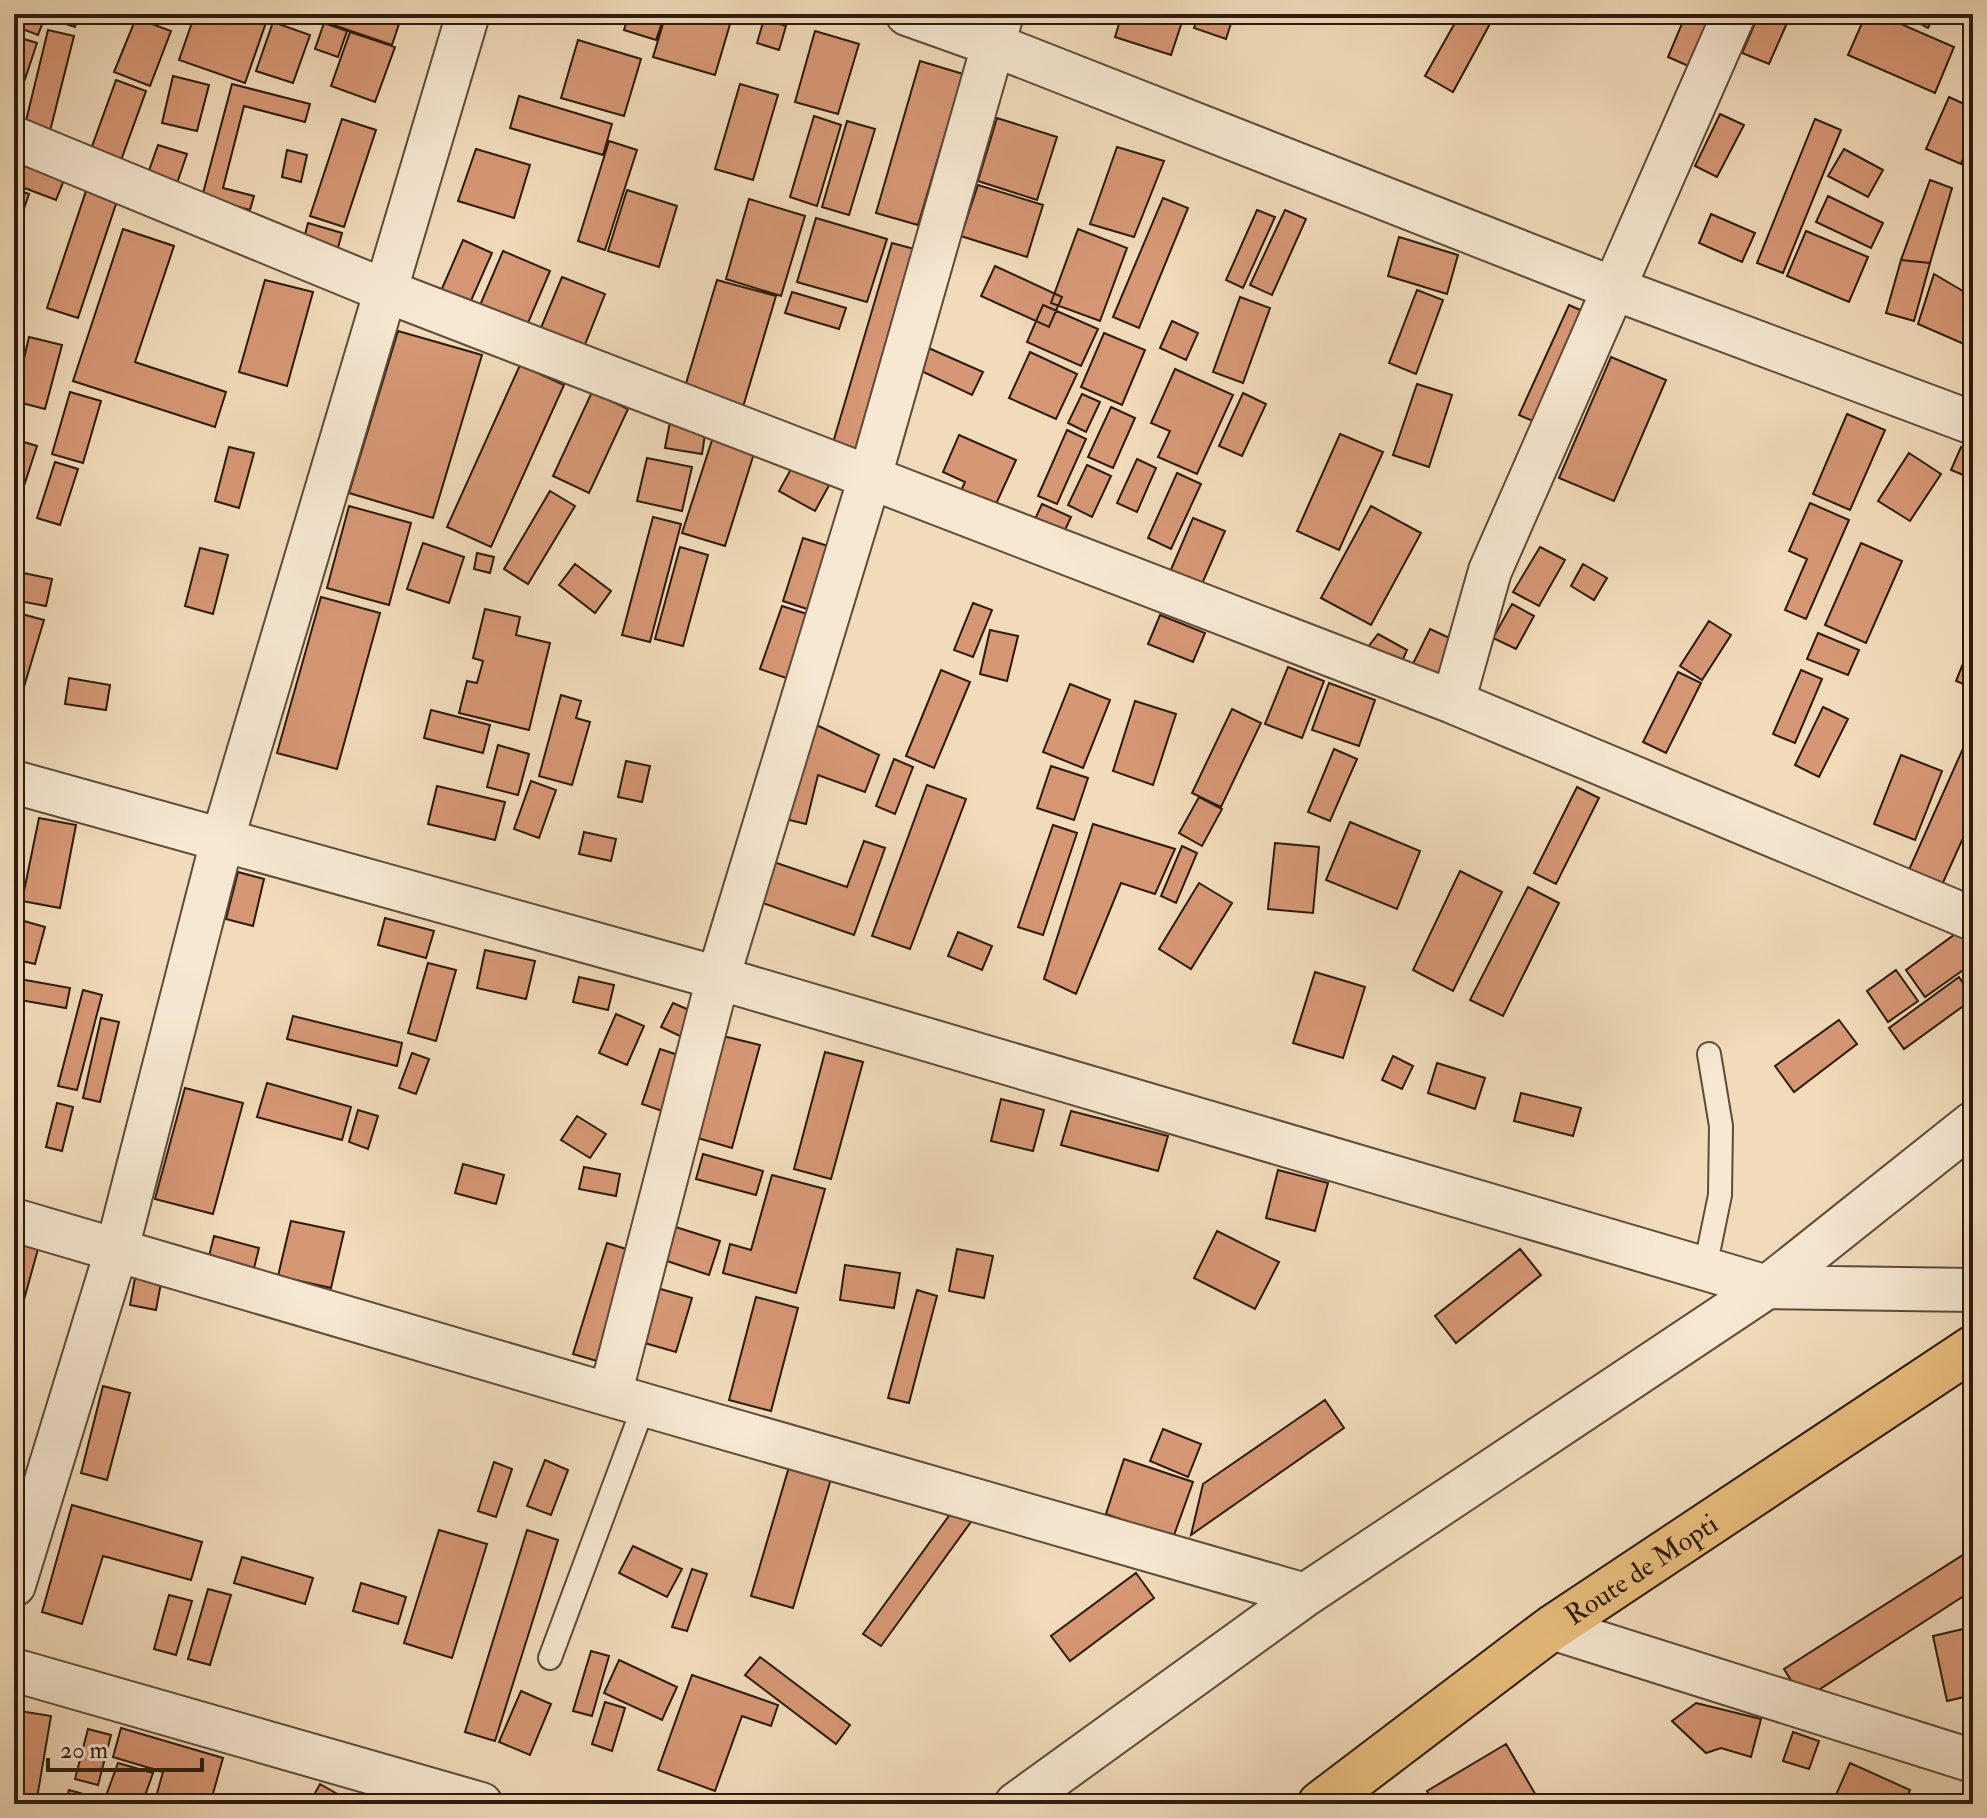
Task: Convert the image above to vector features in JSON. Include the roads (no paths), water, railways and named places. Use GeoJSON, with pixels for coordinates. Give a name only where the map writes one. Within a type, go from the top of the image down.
{"type":"FeatureCollection","features":[{"type":"Feature","properties":{"kind":"highway","name":"Route de Mopti"},"geometry":{"type":"LineString","coordinates":[[1320,1804],[1552,1628],[1973,1348]]}},
{"type":"Feature","properties":{"kind":"street"},"geometry":{"type":"LineString","coordinates":[[14,1585],[117,1249],[222,841],[468,14]]}},
{"type":"Feature","properties":{"kind":"street"},"geometry":{"type":"LineString","coordinates":[[907,14],[998,30],[1615,289],[1973,423]]}},
{"type":"Feature","properties":{"kind":"street"},"geometry":{"type":"LineString","coordinates":[[1453,702],[1490,571],[1734,14]]}},
{"type":"Feature","properties":{"kind":"street"},"geometry":{"type":"LineString","coordinates":[[627,1400],[718,978],[870,477],[998,30]]}},
{"type":"Feature","properties":{"kind":"street"},"geometry":{"type":"LineString","coordinates":[[14,138],[386,291],[1453,702],[1973,919]]}},
{"type":"Feature","properties":{"kind":"street"},"geometry":{"type":"LineString","coordinates":[[14,782],[718,978],[1767,1287],[1973,1290]]}},
{"type":"Feature","properties":{"kind":"street"},"geometry":{"type":"LineString","coordinates":[[1016,1804],[1305,1595],[1767,1287],[1973,1123]]}},
{"type":"Feature","properties":{"kind":"street"},"geometry":{"type":"LineString","coordinates":[[14,1220],[1305,1595]]}},
{"type":"Feature","properties":{"kind":"street"},"geometry":{"type":"LineString","coordinates":[[1552,1628],[1973,1761]]}},
{"type":"Feature","properties":{"kind":"street"},"geometry":{"type":"LineString","coordinates":[[14,1670],[481,1804]]}},
{"type":"Feature","properties":{"kind":"lane"},"geometry":{"type":"LineString","coordinates":[[1705,1268],[1720,1195],[1721,1126],[1709,1054]]}},
{"type":"Feature","properties":{"kind":"lane"},"geometry":{"type":"LineString","coordinates":[[550,1658],[627,1400]]}}]}
